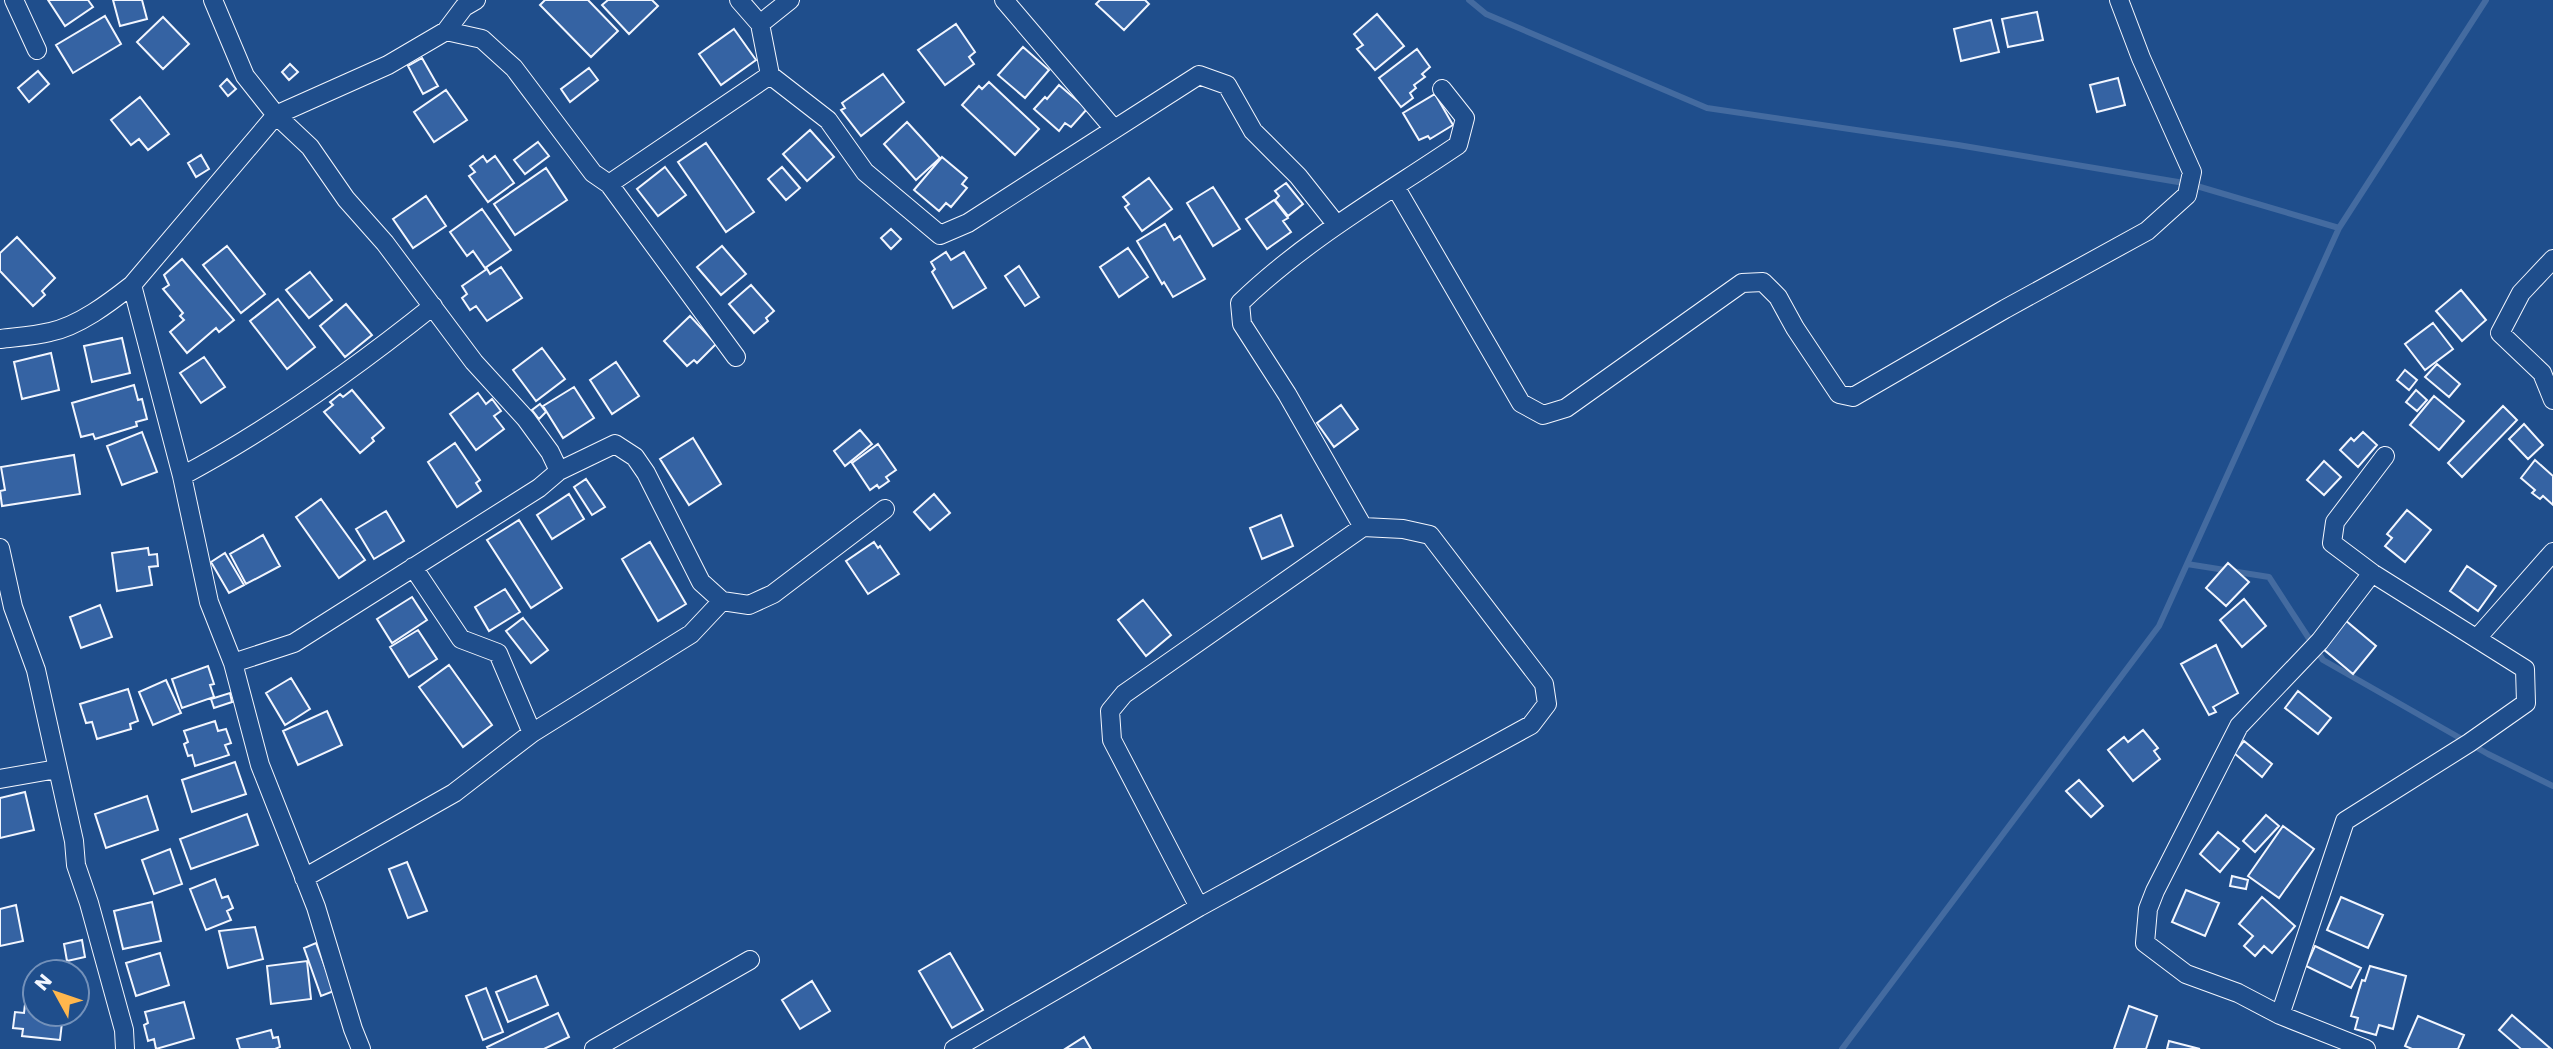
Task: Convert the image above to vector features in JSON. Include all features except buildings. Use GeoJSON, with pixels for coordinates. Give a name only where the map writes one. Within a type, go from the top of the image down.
{"type":"FeatureCollection","features":[{"type":"Feature","properties":{"kind":"street"},"geometry":{"type":"LineString","coordinates":[[15,0],[37,50]]}},
{"type":"Feature","properties":{"kind":"street"},"geometry":{"type":"LineString","coordinates":[[213,0],[245,76],[276,115],[310,147],[346,199],[385,243],[474,362],[526,419],[550,452],[559,471]]}},
{"type":"Feature","properties":{"kind":"street"},"geometry":{"type":"LineString","coordinates":[[0,339],[52,332],[76,322],[116,298],[132,285],[276,115],[388,65],[446,31],[464,7],[476,0]]}},
{"type":"Feature","properties":{"kind":"street"},"geometry":{"type":"LineString","coordinates":[[739,0],[760,24],[770,75],[828,120],[865,172],[940,235],[968,223],[1199,75],[1227,85],[1253,131],[1298,176],[1336,225]]}},
{"type":"Feature","properties":{"kind":"street"},"geometry":{"type":"LineString","coordinates":[[760,24],[790,0]]}},
{"type":"Feature","properties":{"kind":"street"},"geometry":{"type":"LineString","coordinates":[[1004,0],[1114,130]]}},
{"type":"Feature","properties":{"kind":"street"},"geometry":{"type":"LineString","coordinates":[[1396,188],[1521,403],[1543,415],[1566,408],[1742,283],[1763,282],[1778,297],[1795,328],[1839,394],[1853,397],[2147,231],[2187,195],[2192,172],[2141,58],[2119,0]]}},
{"type":"Feature","properties":{"kind":"street"},"geometry":{"type":"LineString","coordinates":[[446,31],[482,39],[514,68],[593,173],[609,184],[736,357]]}},
{"type":"Feature","properties":{"kind":"street"},"geometry":{"type":"LineString","coordinates":[[609,184],[770,75]]}},
{"type":"Feature","properties":{"kind":"street"},"geometry":{"type":"LineString","coordinates":[[1363,527],[1287,394],[1242,324],[1241,303],[1263,281],[1336,225],[1458,145],[1465,118],[1442,89]]}},
{"type":"Feature","properties":{"kind":"street"},"geometry":{"type":"LineString","coordinates":[[2553,259],[2521,292],[2500,333],[2542,373],[2553,400]]}},
{"type":"Feature","properties":{"kind":"street"},"geometry":{"type":"LineString","coordinates":[[132,285],[182,476],[209,602],[233,663],[260,765],[316,907],[361,1049]]}},
{"type":"Feature","properties":{"kind":"street"},"geometry":{"type":"LineString","coordinates":[[182,476],[235,448],[313,397],[398,336],[433,306]]}},
{"type":"Feature","properties":{"kind":"street"},"geometry":{"type":"LineString","coordinates":[[233,663],[294,643],[539,488],[559,471],[615,444],[635,457],[646,473],[701,582],[722,601],[749,605],[773,594],[886,509]]}},
{"type":"Feature","properties":{"kind":"street"},"geometry":{"type":"LineString","coordinates":[[2280,1015],[2345,821],[2469,743],[2526,703],[2525,669],[2478,637],[2372,573],[2332,543],[2335,522],[2385,456]]}},
{"type":"Feature","properties":{"kind":"street"},"geometry":{"type":"LineString","coordinates":[[954,1049],[1199,906],[1531,725],[1547,705],[1544,684],[1430,535],[1403,529],[1363,527],[1124,694],[1110,711],[1112,740],[1199,906]]}},
{"type":"Feature","properties":{"kind":"street"},"geometry":{"type":"LineString","coordinates":[[0,548],[13,607],[36,670],[74,841],[76,865],[124,1030],[125,1049]]}},
{"type":"Feature","properties":{"kind":"street"},"geometry":{"type":"LineString","coordinates":[[2478,637],[2553,552]]}},
{"type":"Feature","properties":{"kind":"street"},"geometry":{"type":"LineString","coordinates":[[413,567],[461,639],[498,653],[532,733]]}},
{"type":"Feature","properties":{"kind":"street"},"geometry":{"type":"LineString","coordinates":[[2366,1049],[2280,1015],[2238,993],[2186,974],[2145,943],[2148,909],[2155,891],[2239,726],[2320,642],[2372,573]]}},
{"type":"Feature","properties":{"kind":"street"},"geometry":{"type":"LineString","coordinates":[[304,878],[454,793],[532,733],[691,634],[722,601]]}},
{"type":"Feature","properties":{"kind":"street"},"geometry":{"type":"LineString","coordinates":[[0,779],[57,769]]}},
{"type":"Feature","properties":{"kind":"street"},"geometry":{"type":"LineString","coordinates":[[594,1049],[623,1043],[750,960]]}},
{"type":"Feature","properties":{"kind":"waterway"},"geometry":{"type":"LineString","coordinates":[[1469,0],[1486,14],[1707,108],[1958,145],[2190,184],[2339,228]]}},
{"type":"Feature","properties":{"kind":"waterway"},"geometry":{"type":"LineString","coordinates":[[1842,1049],[2159,626],[2339,228],[2486,0]]}},
{"type":"Feature","properties":{"kind":"waterway"},"geometry":{"type":"LineString","coordinates":[[2187,564],[2269,577],[2323,660],[2488,754],[2553,786]]}}]}
